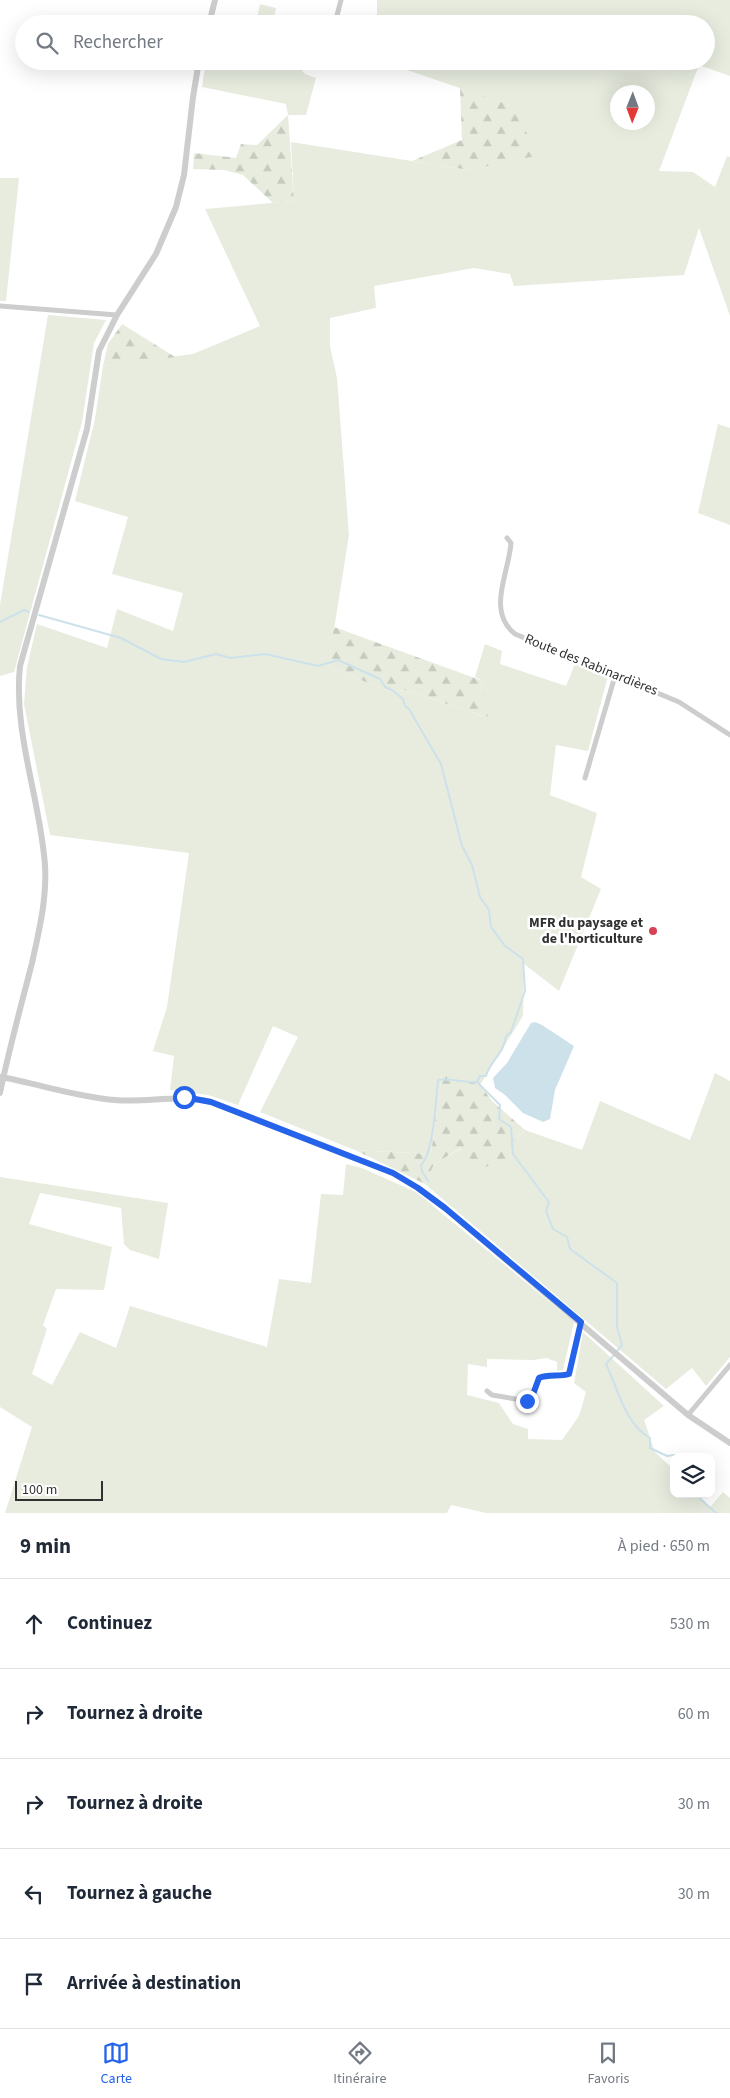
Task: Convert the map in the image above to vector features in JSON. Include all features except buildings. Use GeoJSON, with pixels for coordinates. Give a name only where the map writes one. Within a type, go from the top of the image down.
{"type":"FeatureCollection","features":[{"type":"Feature","properties":{"kind":"street"},"geometry":{"type":"LineString","coordinates":[[211,15],[215,0]]}},
{"type":"Feature","properties":{"kind":"street"},"geometry":{"type":"LineString","coordinates":[[337,15],[341,0]]}},
{"type":"Feature","properties":{"kind":"street"},"geometry":{"type":"LineString","coordinates":[[0,1093],[2,1077],[41,922],[45,892],[45,865],[40,827],[18,710],[17,690],[20,666],[87,429],[99,350],[117,315],[156,254],[176,207],[184,175],[193,97],[198,70]]}},
{"type":"Feature","properties":{"kind":"street"},"geometry":{"type":"LineString","coordinates":[[0,306],[117,315]]}},
{"type":"Feature","properties":{"kind":"street","name":"Route des Rabinardières"},"geometry":{"type":"LineString","coordinates":[[507,538],[511,543],[510,558],[500,605],[505,625],[515,634],[679,702],[730,735]]}},
{"type":"Feature","properties":{"kind":"street"},"geometry":{"type":"LineString","coordinates":[[584,778],[615,676]]}},
{"type":"Feature","properties":{"kind":"street"},"geometry":{"type":"LineString","coordinates":[[2,1077],[114,1100],[130,1101],[184,1097],[204,1100],[393,1173],[418,1188],[453,1215],[688,1415],[730,1443]]}},
{"type":"Feature","properties":{"kind":"street"},"geometry":{"type":"LineString","coordinates":[[487,1391],[492,1395],[527,1401],[532,1397],[539,1378],[546,1375],[561,1376],[569,1374],[581,1322]]}},
{"type":"Feature","properties":{"kind":"street"},"geometry":{"type":"LineString","coordinates":[[688,1415],[730,1365]]}},
{"type":"Feature","properties":{"kind":"green space"},"geometry":{"type":"Polygon","coordinates":[[[377,0],[730,0],[730,76],[713,70],[715,70],[715,15],[377,15],[377,0]]]}},
{"type":"Feature","properties":{"kind":"green space"},"geometry":{"type":"Polygon","coordinates":[[[260,4],[276,8],[275,15],[258,15],[260,4]]]}},
{"type":"Feature","properties":{"kind":"green space"},"geometry":{"type":"Polygon","coordinates":[[[205,70],[302,70],[305,74],[316,78],[306,115],[288,115],[286,104],[202,87],[205,70]]]}},
{"type":"Feature","properties":{"kind":"green space"},"geometry":{"type":"Polygon","coordinates":[[[407,70],[697,70],[659,171],[693,172],[715,187],[727,156],[730,157],[730,316],[699,228],[684,275],[514,286],[510,274],[474,268],[374,286],[376,308],[330,318],[330,346],[337,378],[349,535],[328,667],[391,692],[404,690],[487,717],[480,692],[483,681],[475,677],[485,644],[502,651],[500,664],[566,686],[575,664],[608,676],[588,751],[556,745],[550,795],[597,813],[581,877],[601,889],[559,991],[524,964],[523,1016],[480,1085],[442,1074],[431,1154],[355,1150],[260,1112],[298,1037],[273,1026],[238,1105],[208,1095],[170,1090],[174,1056],[153,1051],[167,1007],[189,853],[50,835],[24,704],[27,667],[37,624],[107,648],[117,609],[173,631],[183,593],[112,574],[128,517],[75,501],[95,419],[103,366],[193,354],[260,326],[205,209],[294,201],[291,142],[469,170],[510,105],[407,70]]]}},
{"type":"Feature","properties":{"kind":"green space"},"geometry":{"type":"Polygon","coordinates":[[[460,87],[510,105],[540,155],[469,170],[412,161],[462,140],[460,87]]]}},
{"type":"Feature","properties":{"kind":"green space"},"geometry":{"type":"Polygon","coordinates":[[[288,115],[294,201],[273,203],[243,175],[224,170],[193,169],[194,153],[236,158],[241,144],[257,145],[288,115]]]}},
{"type":"Feature","properties":{"kind":"green space"},"geometry":{"type":"Polygon","coordinates":[[[0,178],[19,178],[6,301],[0,301],[0,178]]]}},
{"type":"Feature","properties":{"kind":"green space"},"geometry":{"type":"Polygon","coordinates":[[[48,315],[106,320],[94,343],[82,422],[14,672],[0,676],[0,605],[48,315]]]}},
{"type":"Feature","properties":{"kind":"green space"},"geometry":{"type":"Polygon","coordinates":[[[122,324],[175,357],[103,366],[108,344],[122,324]]]}},
{"type":"Feature","properties":{"kind":"green space"},"geometry":{"type":"Polygon","coordinates":[[[718,424],[730,428],[730,525],[698,513],[718,424]]]}},
{"type":"Feature","properties":{"kind":"green space"},"geometry":{"type":"Polygon","coordinates":[[[334,627],[483,681],[480,692],[492,703],[487,717],[404,690],[391,692],[328,667],[334,627]]]}},
{"type":"Feature","properties":{"kind":"green space"},"geometry":{"type":"Polygon","coordinates":[[[442,1073],[480,1085],[492,1101],[525,1130],[512,1143],[510,1158],[472,1172],[461,1148],[434,1164],[425,1184],[355,1150],[431,1154],[442,1073]]]}},
{"type":"Feature","properties":{"kind":"green space"},"geometry":{"type":"Polygon","coordinates":[[[715,1073],[730,1081],[730,1357],[706,1386],[692,1368],[666,1389],[425,1184],[434,1164],[462,1148],[512,1143],[525,1130],[582,1150],[600,1101],[690,1140],[715,1073]]]}},
{"type":"Feature","properties":{"kind":"green space"},"geometry":{"type":"Polygon","coordinates":[[[346,1164],[362,1168],[416,1192],[574,1322],[563,1370],[557,1371],[557,1362],[546,1358],[534,1360],[487,1359],[487,1367],[468,1364],[467,1395],[499,1403],[513,1424],[528,1429],[528,1439],[562,1440],[579,1416],[586,1392],[574,1383],[583,1332],[664,1406],[644,1420],[655,1452],[670,1466],[670,1498],[701,1498],[710,1507],[723,1492],[730,1498],[730,1513],[486,1513],[451,1505],[447,1513],[5,1513],[32,1427],[0,1407],[0,1177],[168,1203],[159,1259],[130,1250],[124,1244],[121,1208],[40,1193],[29,1224],[112,1247],[104,1290],[56,1289],[43,1325],[47,1329],[32,1374],[52,1385],[80,1332],[116,1348],[130,1306],[267,1347],[279,1279],[311,1283],[321,1194],[343,1195],[346,1164]]]}},
{"type":"Feature","properties":{"kind":"water"},"geometry":{"type":"Polygon","coordinates":[[[535,1022],[574,1046],[555,1090],[550,1119],[543,1122],[523,1113],[495,1088],[493,1078],[507,1063],[531,1023],[535,1022]]]}},
{"type":"Feature","properties":{"kind":"waterway"},"geometry":{"type":"LineString","coordinates":[[0,622],[24,610],[29,612]]}},
{"type":"Feature","properties":{"kind":"waterway"},"geometry":{"type":"LineString","coordinates":[[39,615],[121,638],[161,659],[184,662],[216,654],[231,658],[265,654],[318,666],[338,660],[380,679],[385,687],[403,699],[405,706],[409,709],[441,764],[462,846],[472,865],[480,897],[489,910],[491,927],[505,946],[523,959],[525,991],[511,1032],[506,1036],[503,1048],[486,1076],[480,1076],[477,1082],[438,1080],[432,1138],[421,1165],[428,1181]]}},
{"type":"Feature","properties":{"kind":"waterway"},"geometry":{"type":"LineString","coordinates":[[477,1082],[500,1105],[499,1119],[511,1127],[513,1154],[549,1202],[546,1211],[553,1229],[567,1237],[570,1249],[617,1283],[617,1327],[622,1345],[617,1351]]}},
{"type":"Feature","properties":{"kind":"waterway"},"geometry":{"type":"LineString","coordinates":[[614,1355],[606,1364],[628,1415],[641,1432],[650,1438],[650,1448],[670,1456]]}},
{"type":"Feature","properties":{"kind":"waterway"},"geometry":{"type":"LineString","coordinates":[[699,1498],[716,1513]]}},
{"type":"Feature","properties":{"kind":"place","name":"MFR du paysage et de l'horticulture"},"geometry":{"type":"Point","coordinates":[653,931]}},
{"type":"Feature","properties":{"kind":"route"},"geometry":{"type":"LineString","coordinates":[[184,1097],[211,1102],[393,1173],[418,1188],[445,1208],[581,1322],[569,1374],[561,1376],[546,1375],[539,1378],[532,1397],[527,1401]]}}]}
